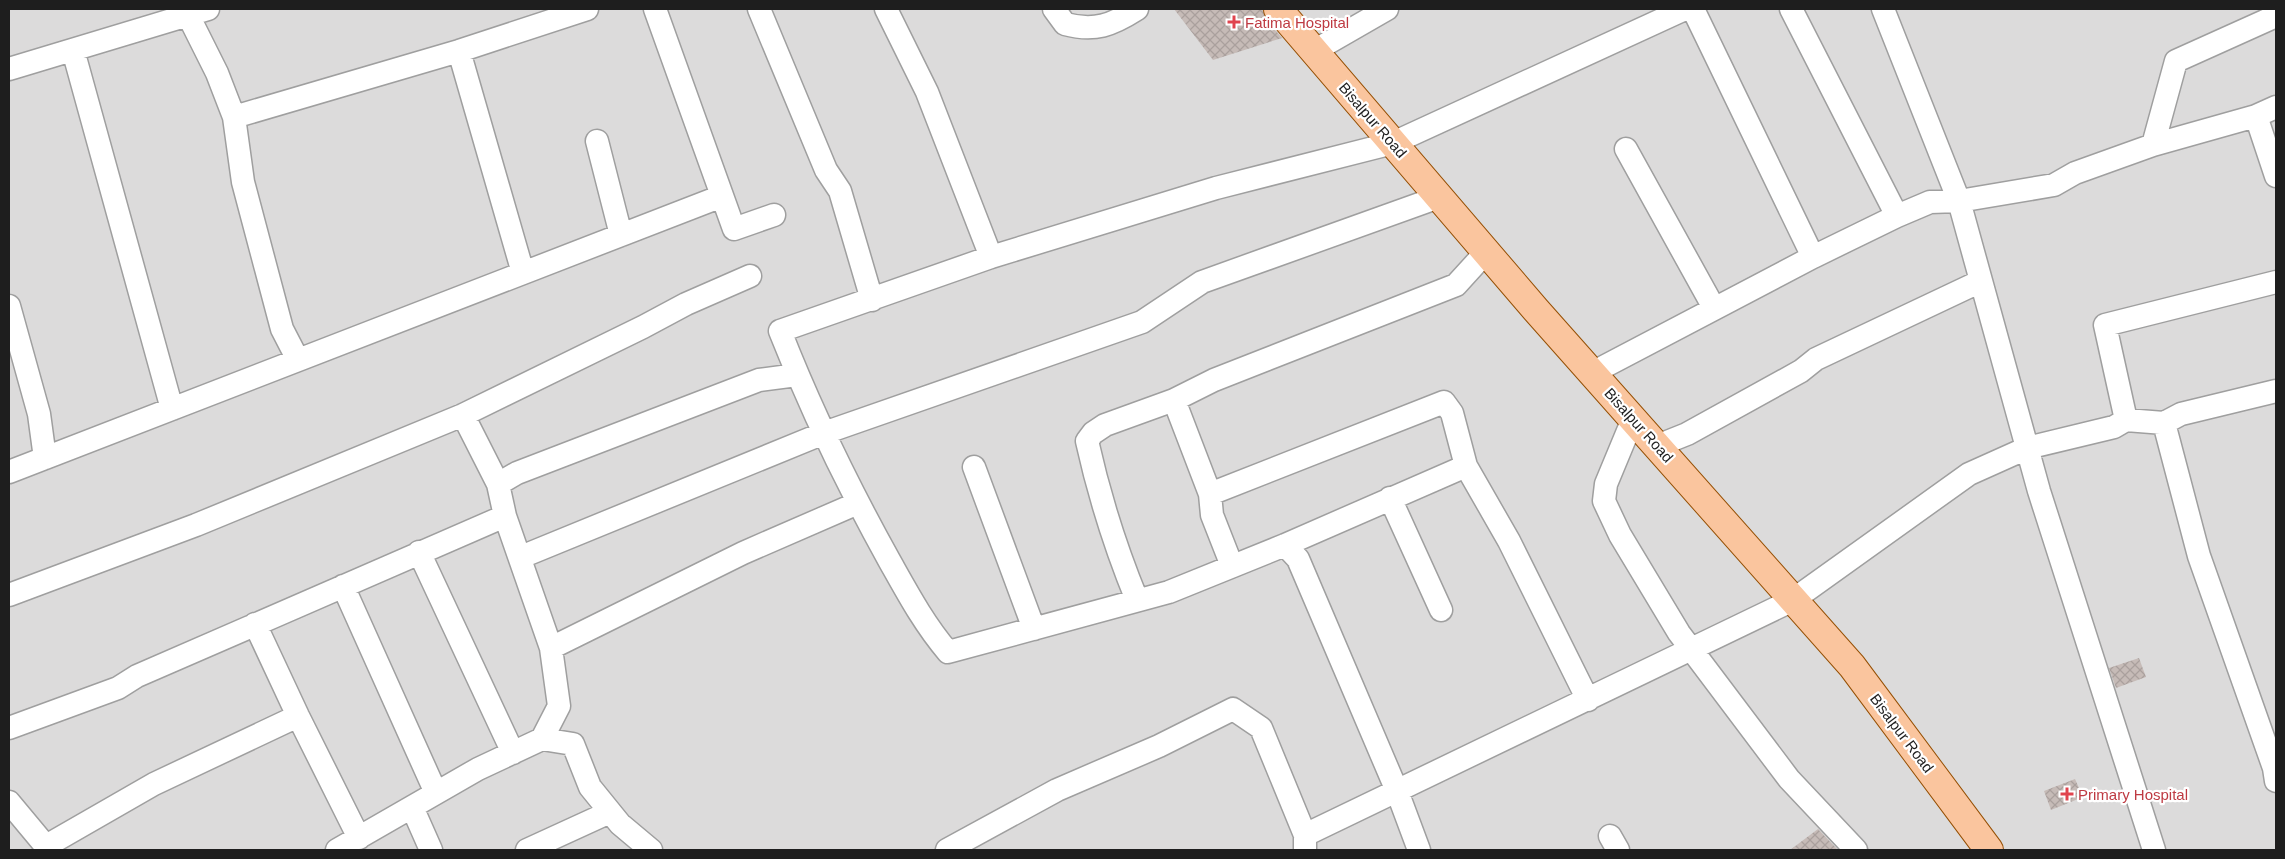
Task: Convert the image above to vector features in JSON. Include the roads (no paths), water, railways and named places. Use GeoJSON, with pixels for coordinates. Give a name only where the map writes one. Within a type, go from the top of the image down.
{"type":"FeatureCollection","features":[{"type":"Feature","properties":{"kind":"main road","name":"Bisalpur Road"},"geometry":{"type":"LineString","coordinates":[[1278,9],[1486,252],[1852,666],[1989,850]]}},
{"type":"Feature","properties":{"kind":"street"},"geometry":{"type":"LineString","coordinates":[[234,117],[459,52],[587,9]]}},
{"type":"Feature","properties":{"kind":"street"},"geometry":{"type":"LineString","coordinates":[[655,9],[734,229],[774,215]]}},
{"type":"Feature","properties":{"kind":"street"},"geometry":{"type":"LineString","coordinates":[[759,9],[826,170],[840,191],[872,300]]}},
{"type":"Feature","properties":{"kind":"street"},"geometry":{"type":"LineString","coordinates":[[886,9],[927,92],[991,257]]}},
{"type":"Feature","properties":{"kind":"street"},"geometry":{"type":"LineString","coordinates":[[1054,9],[1065,24],[1083,29],[1114,24],[1137,9]]}},
{"type":"Feature","properties":{"kind":"street"},"geometry":{"type":"LineString","coordinates":[[1314,51],[1387,9]]}},
{"type":"Feature","properties":{"kind":"street"},"geometry":{"type":"LineString","coordinates":[[1466,466],[1286,545],[1169,592],[948,652],[930,631],[858,503],[797,375],[780,331],[991,257],[1216,188],[1393,143],[1685,9]]}},
{"type":"Feature","properties":{"kind":"street"},"geometry":{"type":"LineString","coordinates":[[1693,9],[1813,257]]}},
{"type":"Feature","properties":{"kind":"street"},"geometry":{"type":"LineString","coordinates":[[1791,9],[1897,216]]}},
{"type":"Feature","properties":{"kind":"street"},"geometry":{"type":"LineString","coordinates":[[1885,9],[1959,201],[2039,491],[2154,850]]}},
{"type":"Feature","properties":{"kind":"street"},"geometry":{"type":"LineString","coordinates":[[9,69],[198,12],[217,73],[234,117],[243,182],[282,329],[298,360]]}},
{"type":"Feature","properties":{"kind":"street"},"geometry":{"type":"LineString","coordinates":[[2153,145],[2176,61],[2276,16]]}},
{"type":"Feature","properties":{"kind":"street"},"geometry":{"type":"LineString","coordinates":[[72,50],[172,409]]}},
{"type":"Feature","properties":{"kind":"street"},"geometry":{"type":"LineString","coordinates":[[459,52],[523,273]]}},
{"type":"Feature","properties":{"kind":"street"},"geometry":{"type":"LineString","coordinates":[[1592,373],[1813,257],[1930,202],[1959,201],[2054,185],[2075,173],[2153,145],[2256,116],[2276,107]]}},
{"type":"Feature","properties":{"kind":"street"},"geometry":{"type":"LineString","coordinates":[[2256,116],[2276,176]]}},
{"type":"Feature","properties":{"kind":"street"},"geometry":{"type":"LineString","coordinates":[[597,141],[621,235]]}},
{"type":"Feature","properties":{"kind":"street"},"geometry":{"type":"LineString","coordinates":[[1626,149],[1714,308]]}},
{"type":"Feature","properties":{"kind":"street"},"geometry":{"type":"LineString","coordinates":[[9,472],[722,196]]}},
{"type":"Feature","properties":{"kind":"street"},"geometry":{"type":"LineString","coordinates":[[521,557],[824,433],[1142,322],[1202,282],[1439,197]]}},
{"type":"Feature","properties":{"kind":"street"},"geometry":{"type":"LineString","coordinates":[[1137,600],[1104,505],[1087,441],[1093,433],[1105,425],[1174,400],[1214,380],[1456,285],[1486,252]]}},
{"type":"Feature","properties":{"kind":"street"},"geometry":{"type":"LineString","coordinates":[[9,595],[196,524],[463,415],[686,304],[750,276]]}},
{"type":"Feature","properties":{"kind":"street"},"geometry":{"type":"LineString","coordinates":[[1657,446],[1703,425],[1801,371],[1816,358],[1981,281]]}},
{"type":"Feature","properties":{"kind":"street"},"geometry":{"type":"LineString","coordinates":[[2126,420],[2106,325],[2276,282]]}},
{"type":"Feature","properties":{"kind":"street"},"geometry":{"type":"LineString","coordinates":[[9,306],[14,343],[39,414],[45,458]]}},
{"type":"Feature","properties":{"kind":"street"},"geometry":{"type":"LineString","coordinates":[[498,484],[517,473],[759,380],[797,375]]}},
{"type":"Feature","properties":{"kind":"street"},"geometry":{"type":"LineString","coordinates":[[946,850],[1057,790],[1159,746],[1233,708],[1261,728],[1305,843],[1397,791],[1794,600],[1969,474],[2027,448],[2114,426],[2126,420],[2164,423],[2181,414],[2276,391]]}},
{"type":"Feature","properties":{"kind":"street"},"geometry":{"type":"LineString","coordinates":[[1174,400],[1210,494],[1212,515],[1232,566]]}},
{"type":"Feature","properties":{"kind":"street"},"geometry":{"type":"LineString","coordinates":[[1210,494],[1444,402],[1452,413],[1466,466],[1509,541],[1588,700]]}},
{"type":"Feature","properties":{"kind":"street"},"geometry":{"type":"LineString","coordinates":[[463,415],[498,484],[505,516],[552,648],[559,706],[542,739]]}},
{"type":"Feature","properties":{"kind":"street"},"geometry":{"type":"LineString","coordinates":[[1633,419],[1606,484],[1604,501],[1620,535],[1667,615],[1692,650],[1789,779],[1856,850]]}},
{"type":"Feature","properties":{"kind":"street"},"geometry":{"type":"LineString","coordinates":[[2164,423],[2199,556],[2274,768],[2276,781]]}},
{"type":"Feature","properties":{"kind":"street"},"geometry":{"type":"LineString","coordinates":[[974,467],[1034,629]]}},
{"type":"Feature","properties":{"kind":"street"},"geometry":{"type":"LineString","coordinates":[[1390,498],[1441,610]]}},
{"type":"Feature","properties":{"kind":"street"},"geometry":{"type":"LineString","coordinates":[[552,648],[743,553],[858,503]]}},
{"type":"Feature","properties":{"kind":"street"},"geometry":{"type":"LineString","coordinates":[[9,728],[118,688],[137,676],[505,516]]}},
{"type":"Feature","properties":{"kind":"street"},"geometry":{"type":"LineString","coordinates":[[1286,545],[1298,558],[1397,791],[1419,850]]}},
{"type":"Feature","properties":{"kind":"street"},"geometry":{"type":"LineString","coordinates":[[419,552],[513,752]]}},
{"type":"Feature","properties":{"kind":"street"},"geometry":{"type":"LineString","coordinates":[[343,586],[436,793]]}},
{"type":"Feature","properties":{"kind":"street"},"geometry":{"type":"LineString","coordinates":[[255,624],[298,716],[359,838]]}},
{"type":"Feature","properties":{"kind":"street"},"geometry":{"type":"LineString","coordinates":[[9,802],[47,848],[154,784],[298,716]]}},
{"type":"Feature","properties":{"kind":"street"},"geometry":{"type":"LineString","coordinates":[[337,850],[478,769],[542,739],[573,744],[590,787],[620,824],[651,850]]}},
{"type":"Feature","properties":{"kind":"street"},"geometry":{"type":"LineString","coordinates":[[412,807],[431,850]]}},
{"type":"Feature","properties":{"kind":"street"},"geometry":{"type":"LineString","coordinates":[[527,850],[610,812]]}},
{"type":"Feature","properties":{"kind":"place","name":"Fatima Hospital"},"geometry":{"type":"Point","coordinates":[1234,22]}},
{"type":"Feature","properties":{"kind":"place","name":"Primary Hospital"},"geometry":{"type":"Point","coordinates":[2067,794]}}]}
